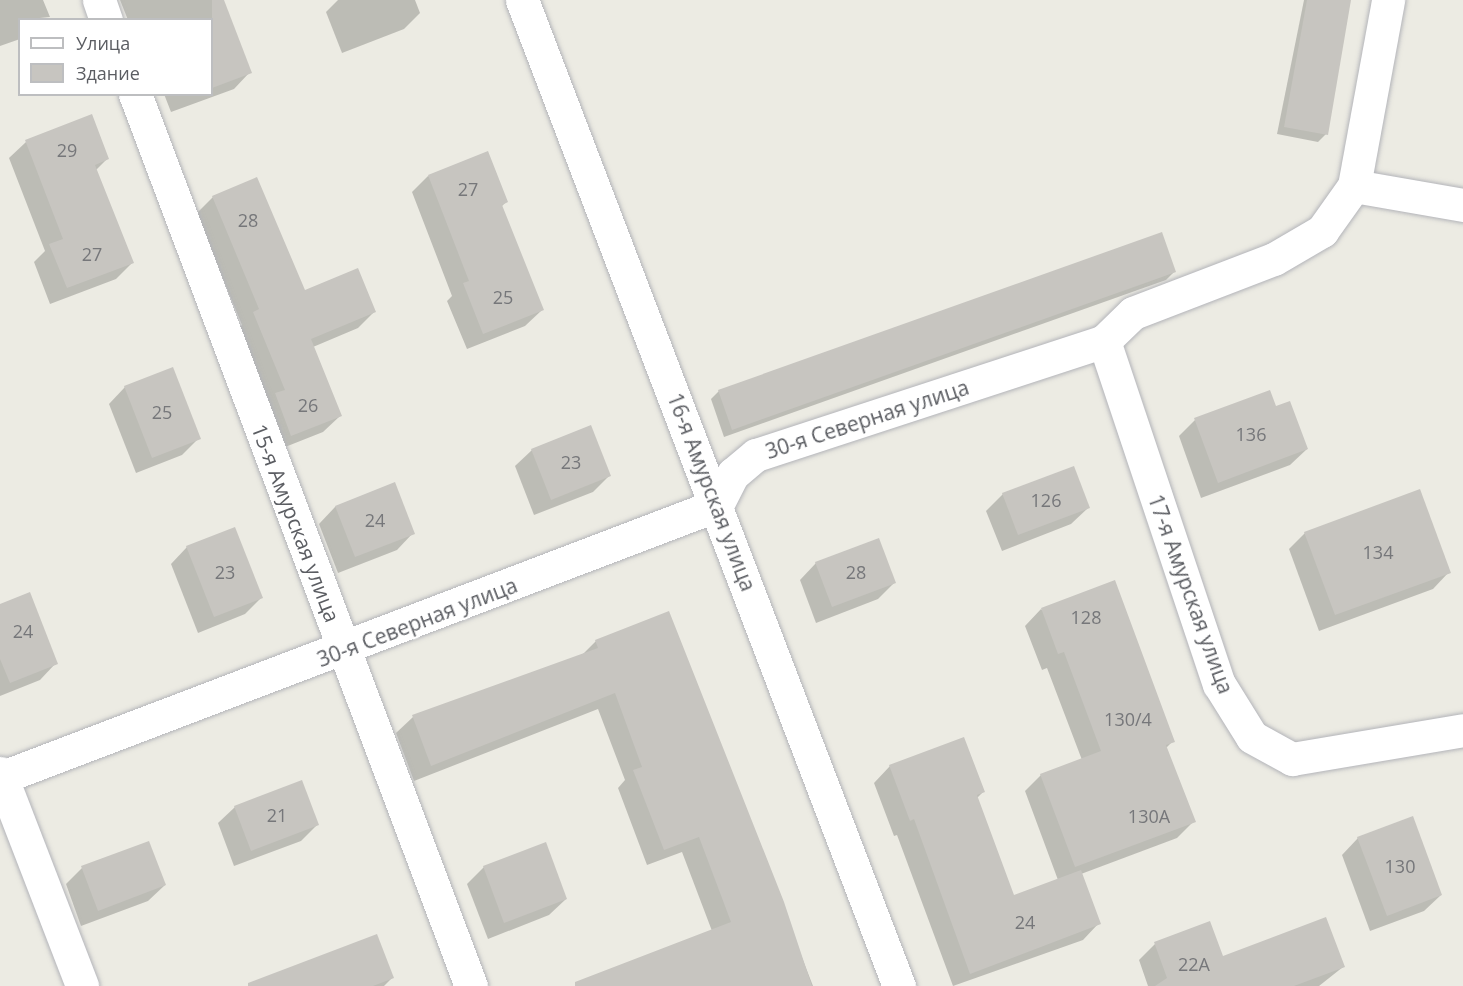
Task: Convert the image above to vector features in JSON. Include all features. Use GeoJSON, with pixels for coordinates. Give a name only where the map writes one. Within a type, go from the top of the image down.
{"type":"FeatureCollection","features":[{"type":"Feature","properties":{"kind":"street"},"geometry":{"type":"LineString","coordinates":[[99,0],[105,18]]}},
{"type":"Feature","properties":{"kind":"street","name":"16-я Амурская улица"},"geometry":{"type":"LineString","coordinates":[[522,0],[899,986]]}},
{"type":"Feature","properties":{"kind":"street"},"geometry":{"type":"LineString","coordinates":[[1388,0],[1354,186],[1463,205]]}},
{"type":"Feature","properties":{"kind":"street","name":"15-я Амурская улица"},"geometry":{"type":"LineString","coordinates":[[136,96],[471,986]]}},
{"type":"Feature","properties":{"kind":"street","name":"30-я Северная улица"},"geometry":{"type":"LineString","coordinates":[[1,776],[344,651],[717,506],[733,474],[756,455],[1104,341],[1133,313],[1274,259],[1322,231],[1354,186]]}},
{"type":"Feature","properties":{"kind":"street","name":"17-я Амурская улица"},"geometry":{"type":"LineString","coordinates":[[1104,341],[1219,684],[1252,737],[1292,759],[1463,730]]}},
{"type":"Feature","properties":{"kind":"street"},"geometry":{"type":"LineString","coordinates":[[1,776],[82,986]]}},
{"type":"Feature","properties":{"kind":"building"},"geometry":{"type":"Polygon","coordinates":[[[212,0],[224,0],[252,73],[213,88],[213,18],[212,0]]]}},
{"type":"Feature","properties":{"kind":"building"},"geometry":{"type":"Polygon","coordinates":[[[1307,0],[1351,0],[1328,135],[1284,127],[1307,0]]]}},
{"type":"Feature","properties":{"kind":"building"},"geometry":{"type":"Polygon","coordinates":[[[92,114],[109,159],[95,165],[134,263],[67,288],[49,244],[63,239],[25,140],[92,114]]]}},
{"type":"Feature","properties":{"kind":"building"},"geometry":{"type":"Polygon","coordinates":[[[488,151],[508,202],[502,205],[544,310],[483,334],[463,283],[469,281],[428,175],[488,151]]]}},
{"type":"Feature","properties":{"kind":"building"},"geometry":{"type":"Polygon","coordinates":[[[257,177],[305,290],[358,268],[376,312],[311,339],[342,416],[291,436],[275,393],[285,390],[253,312],[259,309],[212,196],[257,177]]]}},
{"type":"Feature","properties":{"kind":"building"},"geometry":{"type":"Polygon","coordinates":[[[1162,232],[1176,272],[732,430],[718,390],[1162,232]]]}},
{"type":"Feature","properties":{"kind":"building"},"geometry":{"type":"Polygon","coordinates":[[[173,367],[201,439],[152,458],[124,386],[173,367]]]}},
{"type":"Feature","properties":{"kind":"building"},"geometry":{"type":"Polygon","coordinates":[[[1270,390],[1276,406],[1290,401],[1308,449],[1218,483],[1194,418],[1270,390]]]}},
{"type":"Feature","properties":{"kind":"building"},"geometry":{"type":"Polygon","coordinates":[[[591,425],[611,476],[551,500],[531,449],[591,425]]]}},
{"type":"Feature","properties":{"kind":"building"},"geometry":{"type":"Polygon","coordinates":[[[1074,466],[1090,508],[1018,535],[1002,493],[1074,466]]]}},
{"type":"Feature","properties":{"kind":"building"},"geometry":{"type":"Polygon","coordinates":[[[395,482],[415,534],[355,557],[335,506],[395,482]]]}},
{"type":"Feature","properties":{"kind":"building"},"geometry":{"type":"Polygon","coordinates":[[[1420,489],[1451,573],[1335,615],[1304,532],[1420,489]]]}},
{"type":"Feature","properties":{"kind":"building"},"geometry":{"type":"Polygon","coordinates":[[[235,527],[263,598],[214,617],[186,546],[235,527]]]}},
{"type":"Feature","properties":{"kind":"building"},"geometry":{"type":"Polygon","coordinates":[[[879,538],[896,583],[832,607],[815,562],[879,538]]]}},
{"type":"Feature","properties":{"kind":"building"},"geometry":{"type":"Polygon","coordinates":[[[1115,580],[1175,742],[1166,745],[1196,822],[1075,867],[1040,774],[1101,751],[1064,652],[1058,654],[1041,608],[1115,580]]]}},
{"type":"Feature","properties":{"kind":"building"},"geometry":{"type":"Polygon","coordinates":[[[30,592],[58,664],[10,683],[0,659],[0,604],[30,592]]]}},
{"type":"Feature","properties":{"kind":"building"},"geometry":{"type":"Polygon","coordinates":[[[669,611],[784,902],[812,986],[575,986],[575,982],[731,922],[699,837],[664,850],[633,770],[642,767],[615,693],[431,766],[412,715],[598,648],[595,640],[669,611]]]}},
{"type":"Feature","properties":{"kind":"building"},"geometry":{"type":"Polygon","coordinates":[[[964,737],[985,792],[977,795],[1014,895],[1081,870],[1101,924],[970,974],[914,819],[910,821],[889,765],[964,737]]]}},
{"type":"Feature","properties":{"kind":"building"},"geometry":{"type":"Polygon","coordinates":[[[302,780],[319,825],[251,851],[234,806],[302,780]]]}},
{"type":"Feature","properties":{"kind":"building"},"geometry":{"type":"Polygon","coordinates":[[[1413,816],[1442,895],[1387,916],[1357,837],[1413,816]]]}},
{"type":"Feature","properties":{"kind":"building"},"geometry":{"type":"Polygon","coordinates":[[[149,841],[166,885],[98,911],[81,866],[149,841]]]}},
{"type":"Feature","properties":{"kind":"building"},"geometry":{"type":"Polygon","coordinates":[[[546,842],[567,899],[504,923],[483,866],[546,842]]]}},
{"type":"Feature","properties":{"kind":"building"},"geometry":{"type":"Polygon","coordinates":[[[1326,917],[1345,967],[1294,986],[1155,986],[1167,978],[1154,942],[1210,921],[1223,956],[1326,917]]]}},
{"type":"Feature","properties":{"kind":"building"},"geometry":{"type":"Polygon","coordinates":[[[377,934],[394,978],[373,986],[248,986],[248,983],[377,934]]]}}]}
